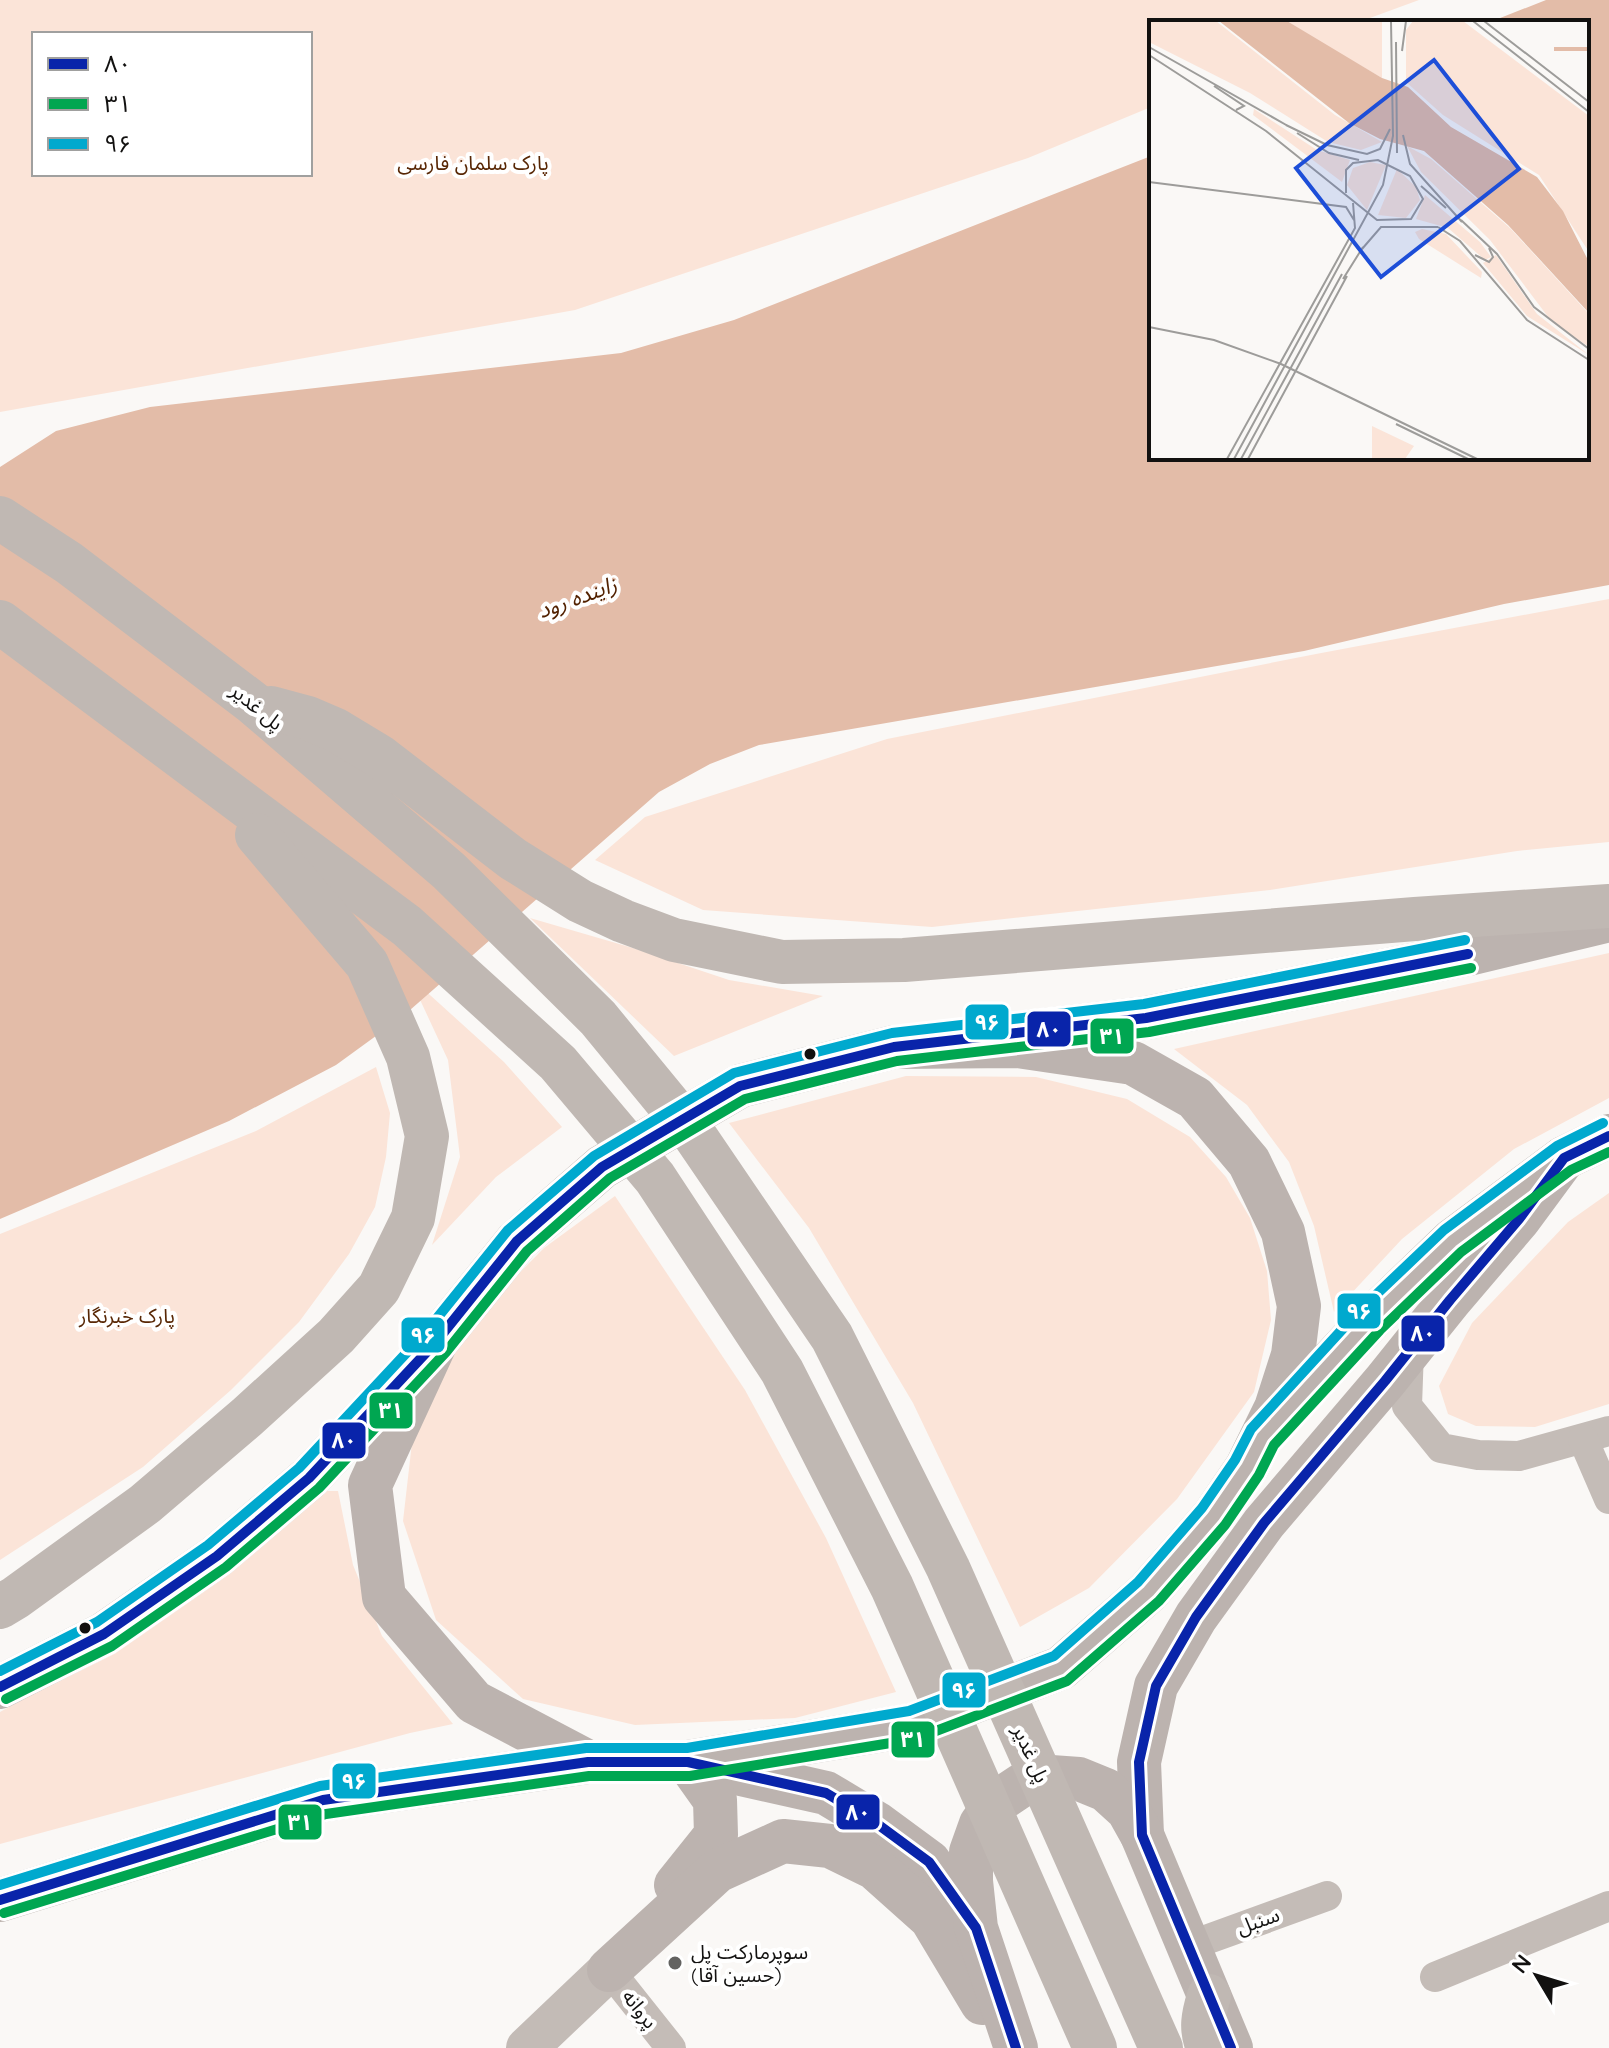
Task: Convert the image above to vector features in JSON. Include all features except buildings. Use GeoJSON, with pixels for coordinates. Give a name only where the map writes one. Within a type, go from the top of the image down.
{"type":"FeatureCollection","features":[{"type":"Feature","properties":{"kind":"highway"},"geometry":{"type":"LineString","coordinates":[[0,495],[69,563]]}},
{"type":"Feature","properties":{"kind":"highway","name":"پل غدیر"},"geometry":{"type":"LineString","coordinates":[[0,518],[69,563],[253,703],[449,871],[598,1018],[695,1136],[832,1337],[948,1568],[1161,2048]]}},
{"type":"Feature","properties":{"kind":"highway"},"geometry":{"type":"LineString","coordinates":[[0,622],[407,926],[558,1063],[655,1178],[782,1371],[892,1587],[1095,2048]]}},
{"type":"Feature","properties":{"kind":"highway"},"geometry":{"type":"LineString","coordinates":[[0,652],[204,774],[367,964],[408,1057],[427,1136],[413,1218],[379,1288],[336,1336],[145,1504],[0,1607]]}},
{"type":"Feature","properties":{"kind":"highway"},"geometry":{"type":"LineString","coordinates":[[253,703],[308,718],[336,730],[379,756],[463,823],[580,901],[674,940],[782,962],[904,960],[1609,906]]}},
{"type":"Feature","properties":{"kind":"highway"},"geometry":{"type":"LineString","coordinates":[[1208,2048],[1202,2016],[1209,1996]]}},
{"type":"Feature","properties":{"kind":"main road"},"geometry":{"type":"LineString","coordinates":[[0,1687],[104,1634],[217,1556],[309,1478],[436,1342],[517,1241],[602,1167],[740,1086],[894,1047],[1146,1018],[1468,954],[1609,920]]}},
{"type":"Feature","properties":{"kind":"main road"},"geometry":{"type":"LineString","coordinates":[[0,1900],[323,1800],[588,1762],[688,1762],[913,1725],[1061,1668],[1148,1592],[1204,1528],[1247,1467],[1276,1408],[1293,1355],[1299,1306],[1283,1232],[1249,1162],[1195,1098],[1133,1063],[1018,1046],[894,1047]]}},
{"type":"Feature","properties":{"kind":"main road"},"geometry":{"type":"LineString","coordinates":[[1262,1437],[1370,1320],[1452,1241],[1564,1158],[1609,1136]]}},
{"type":"Feature","properties":{"kind":"main road"},"geometry":{"type":"LineString","coordinates":[[1142,1835],[1139,1762],[1156,1686],[1196,1617],[1264,1523],[1519,1219],[1564,1158]]}},
{"type":"Feature","properties":{"kind":"main road"},"geometry":{"type":"LineString","coordinates":[[436,1342],[370,1485],[384,1597],[474,1702],[588,1762]]}},
{"type":"Feature","properties":{"kind":"main road"},"geometry":{"type":"LineString","coordinates":[[688,1762],[826,1793],[876,1823],[929,1862],[976,1928]]}},
{"type":"Feature","properties":{"kind":"main road"},"geometry":{"type":"LineString","coordinates":[[609,1970],[716,1835],[715,1800],[688,1762]]}},
{"type":"Feature","properties":{"kind":"main road"},"geometry":{"type":"LineString","coordinates":[[1016,2048],[976,1928],[971,1852],[981,1824],[998,1801],[1022,1785],[1051,1777],[1079,1779],[1106,1790],[1128,1810],[1142,1835],[1231,2048]]}},
{"type":"Feature","properties":{"kind":"main road"},"geometry":{"type":"LineString","coordinates":[[527,2048],[717,1871],[783,1841],[830,1846],[875,1868],[931,1918],[1009,2048]]}},
{"type":"Feature","properties":{"kind":"street"},"geometry":{"type":"LineString","coordinates":[[1409,1350],[1407,1406],[1441,1448],[1478,1455],[1519,1456],[1596,1435],[1609,1499]]}},
{"type":"Feature","properties":{"kind":"street","name":"سنبل"},"geometry":{"type":"LineString","coordinates":[[1189,1946],[1327,1896]]}},
{"type":"Feature","properties":{"kind":"street"},"geometry":{"type":"LineString","coordinates":[[1435,1977],[1609,1906]]}},
{"type":"Feature","properties":{"kind":"street","name":"پروانه"},"geometry":{"type":"LineString","coordinates":[[609,1970],[671,2048]]}},
{"type":"Feature","properties":{"kind":"green space","name":"پارک سلمان فارسی"},"geometry":{"type":"Polygon","coordinates":[[[0,0],[1419,0],[1364,20],[1149,20],[1149,108],[1028,158],[575,310],[0,412],[0,0]]]}},
{"type":"Feature","properties":{"kind":"green space"},"geometry":{"type":"Polygon","coordinates":[[[1609,599],[1609,842],[1517,851],[1270,890],[932,927],[703,910],[595,860],[645,817],[887,739],[1609,599]]]}},
{"type":"Feature","properties":{"kind":"green space"},"geometry":{"type":"Polygon","coordinates":[[[530,918],[729,980],[823,996],[674,1056],[530,918]]]}},
{"type":"Feature","properties":{"kind":"green space"},"geometry":{"type":"Polygon","coordinates":[[[1609,953],[1609,1098],[1514,1149],[1402,1239],[1334,1312],[1314,1226],[1289,1162],[1247,1105],[1174,1049],[1609,953]]]}},
{"type":"Feature","properties":{"kind":"green space"},"geometry":{"type":"Polygon","coordinates":[[[409,976],[504,1062],[562,1127],[496,1177],[432,1245],[460,1157],[448,1060],[409,976]]]}},
{"type":"Feature","properties":{"kind":"green space","name":"پارک خبرنگار"},"geometry":{"type":"Polygon","coordinates":[[[376,1067],[390,1113],[386,1157],[375,1207],[349,1254],[299,1322],[231,1390],[143,1467],[0,1560],[0,1234],[256,1131],[376,1067]]]}},
{"type":"Feature","properties":{"kind":"green space"},"geometry":{"type":"Polygon","coordinates":[[[906,1076],[1036,1077],[1127,1099],[1190,1137],[1226,1177],[1250,1218],[1267,1271],[1271,1320],[1254,1392],[1177,1499],[1089,1588],[1020,1627],[913,1403],[809,1228],[729,1123],[906,1076]]]}},
{"type":"Feature","properties":{"kind":"green space"},"geometry":{"type":"Polygon","coordinates":[[[1609,1193],[1609,1404],[1535,1427],[1476,1426],[1448,1414],[1439,1386],[1472,1323],[1568,1222],[1609,1193]]]}},
{"type":"Feature","properties":{"kind":"green space"},"geometry":{"type":"Polygon","coordinates":[[[615,1196],[745,1390],[826,1538],[896,1692],[795,1718],[635,1725],[523,1699],[436,1620],[403,1521],[414,1425],[475,1318],[544,1248],[615,1196]]]}},
{"type":"Feature","properties":{"kind":"green space"},"geometry":{"type":"Polygon","coordinates":[[[322,1491],[338,1491],[353,1565],[382,1636],[453,1724],[0,1844],[0,1712],[123,1644],[322,1491]]]}},
{"type":"Feature","properties":{"kind":"water","name":"زاینده رود"},"geometry":{"type":"Polygon","coordinates":[[[1546,0],[1609,0],[1609,585],[1504,604],[1304,651],[759,745],[710,764],[659,792],[402,1017],[336,1065],[229,1121],[0,1219],[0,467],[56,431],[150,407],[621,353],[734,320],[1149,157],[1149,460],[1589,460],[1589,20],[1495,20],[1546,0]]]}},
{"type":"Feature","properties":{"kind":"transit line","name":"۹۶"},"geometry":{"type":"LineString","coordinates":[[0,1671],[97,1622],[208,1545],[299,1468],[425,1333],[508,1230],[594,1156],[734,1073],[892,1033],[1144,1004],[1465,940]]}},
{"type":"Feature","properties":{"kind":"transit line","name":"۸۰"},"geometry":{"type":"LineString","coordinates":[[0,1687],[104,1634],[217,1556],[309,1478],[436,1342],[517,1241],[602,1167],[740,1086],[894,1047],[1146,1018],[1468,954]]}},
{"type":"Feature","properties":{"kind":"transit line","name":"۳۱"},"geometry":{"type":"LineString","coordinates":[[6,1699],[112,1646],[226,1567],[319,1488],[446,1352],[527,1251],[610,1178],[745,1099],[897,1061],[1149,1032],[1471,968]]}},
{"type":"Feature","properties":{"kind":"transit line","name":"۹۶"},"geometry":{"type":"LineString","coordinates":[[0,1885],[320,1786],[586,1748],[687,1748],[909,1711],[1054,1656],[1138,1582],[1202,1508],[1235,1460],[1251,1429],[1360,1310],[1444,1230],[1557,1146],[1603,1123]]}},
{"type":"Feature","properties":{"kind":"transit line","name":"۸۰"},"geometry":{"type":"LineString","coordinates":[[1231,2048],[1142,1835],[1139,1762],[1156,1686],[1196,1617],[1264,1523],[1519,1219],[1564,1158],[1609,1136]]}},
{"type":"Feature","properties":{"kind":"transit line","name":"۳۱"},"geometry":{"type":"LineString","coordinates":[[4,1913],[326,1814],[589,1776],[690,1776],[915,1739],[1067,1681],[1159,1601],[1225,1525],[1259,1475],[1274,1445],[1380,1330],[1461,1252],[1571,1170],[1609,1152]]}},
{"type":"Feature","properties":{"kind":"transit line","name":"۸۰"},"geometry":{"type":"LineString","coordinates":[[0,1900],[323,1800],[588,1762],[688,1762],[826,1793],[876,1823],[929,1862],[976,1928],[1016,2048]]}},
{"type":"Feature","properties":{"kind":"place","name":"سوپرمارکت پل (حسین آقا)"},"geometry":{"type":"Point","coordinates":[675,1963]}}]}
